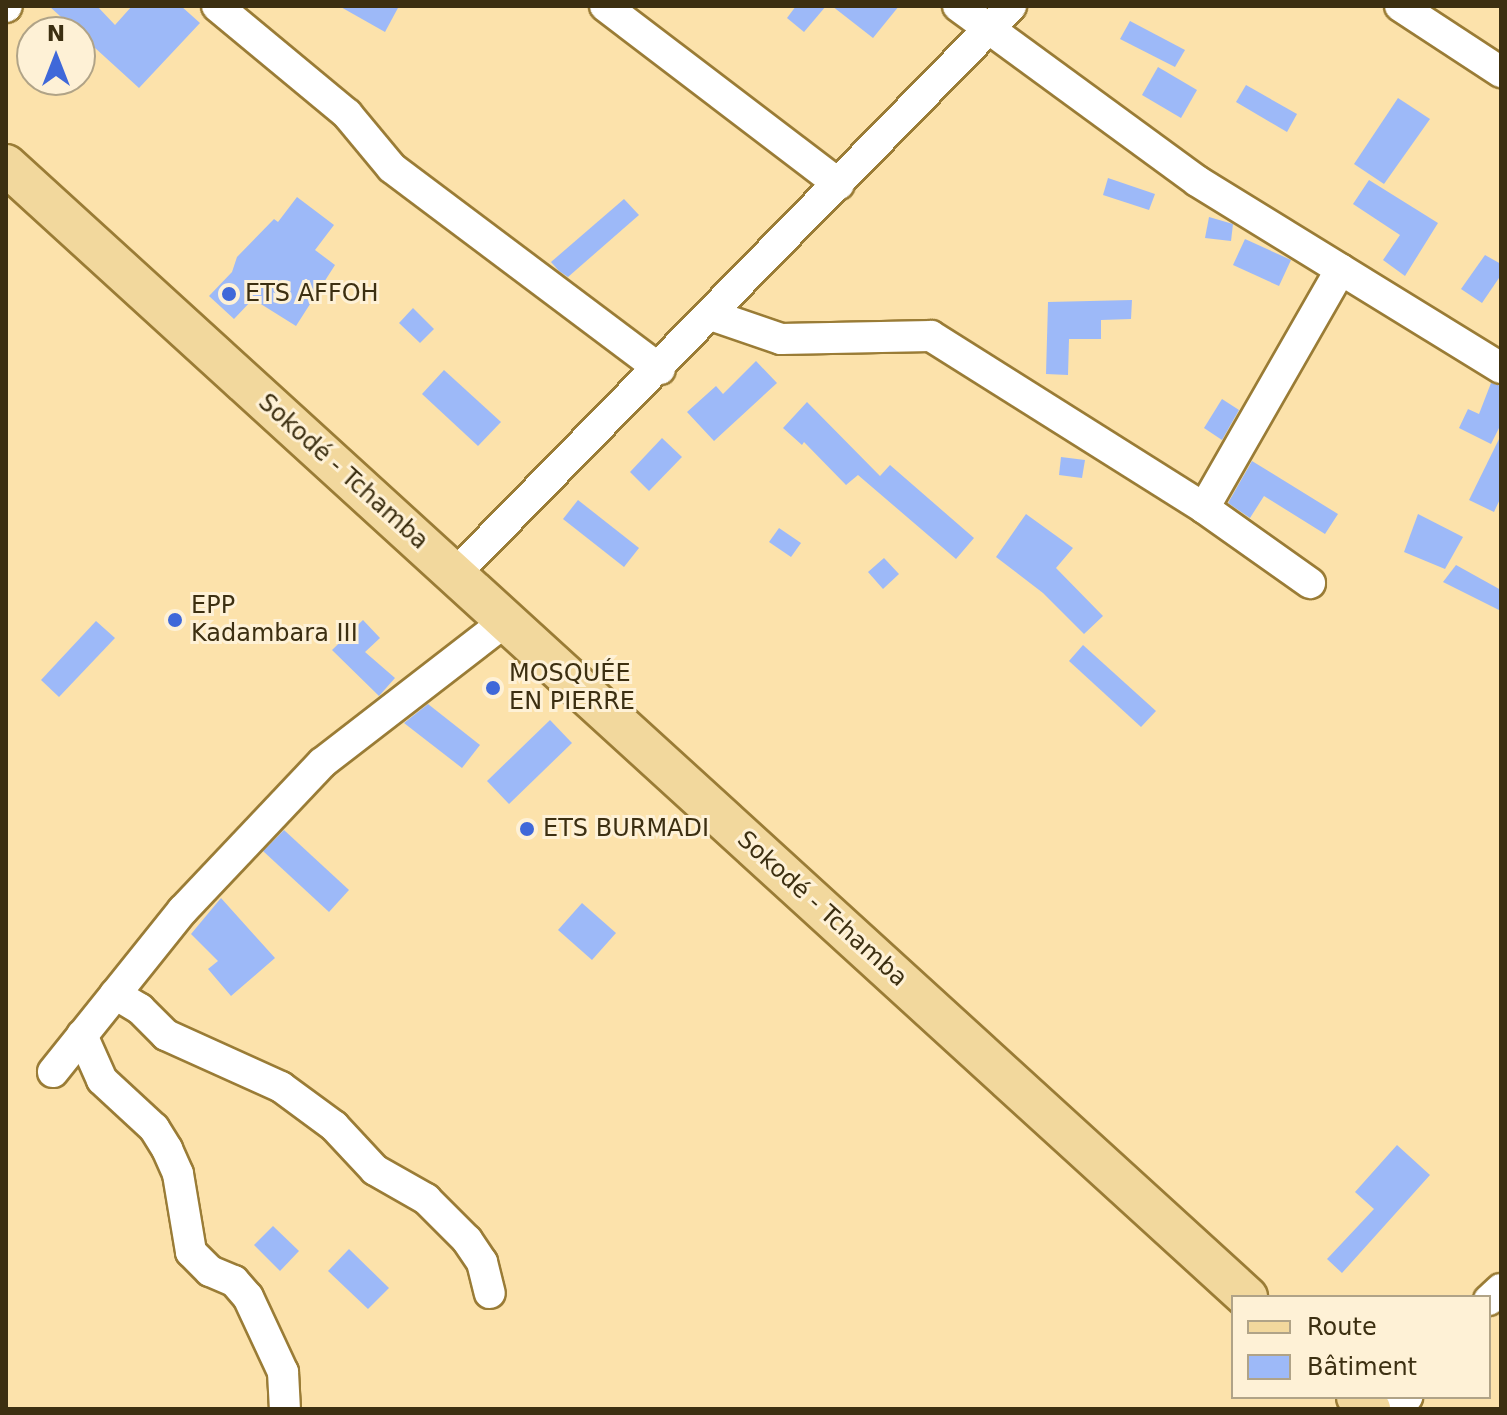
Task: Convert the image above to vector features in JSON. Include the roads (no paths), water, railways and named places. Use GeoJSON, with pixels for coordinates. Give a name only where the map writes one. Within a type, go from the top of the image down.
{"type":"FeatureCollection","features":[{"type":"Feature","properties":{"kind":"main road","name":"Sokodé - Tchamba"},"geometry":{"type":"LineString","coordinates":[[6,165],[1245,1295]]}},
{"type":"Feature","properties":{"kind":"street"},"geometry":{"type":"LineString","coordinates":[[217,6],[347,114],[392,168],[660,369]]}},
{"type":"Feature","properties":{"kind":"street"},"geometry":{"type":"LineString","coordinates":[[605,6],[839,184]]}},
{"type":"Feature","properties":{"kind":"street"},"geometry":{"type":"LineString","coordinates":[[958,6],[1197,181],[1501,368]]}},
{"type":"Feature","properties":{"kind":"street"},"geometry":{"type":"LineString","coordinates":[[455,574],[660,369],[986,27],[1011,6]]}},
{"type":"Feature","properties":{"kind":"street"},"geometry":{"type":"LineString","coordinates":[[1400,6],[1495,61]]}},
{"type":"Feature","properties":{"kind":"street"},"geometry":{"type":"LineString","coordinates":[[1204,508],[1341,269]]}},
{"type":"Feature","properties":{"kind":"street"},"geometry":{"type":"LineString","coordinates":[[711,315],[781,339],[931,336],[1204,508],[1310,583]]}},
{"type":"Feature","properties":{"kind":"street"},"geometry":{"type":"LineString","coordinates":[[53,1072],[183,910],[322,763],[506,621]]}},
{"type":"Feature","properties":{"kind":"street"},"geometry":{"type":"LineString","coordinates":[[115,994],[140,1009],[166,1035],[281,1087],[334,1126],[375,1170],[426,1199],[467,1240],[482,1262],[490,1293]]}},
{"type":"Feature","properties":{"kind":"street"},"geometry":{"type":"LineString","coordinates":[[82,1035],[102,1080],[154,1128],[167,1149],[178,1174],[191,1252],[210,1271],[234,1281],[248,1297],[283,1372],[285,1409]]}},
{"type":"Feature","properties":{"kind":"place","name":"ETS AFFOH"},"geometry":{"type":"Point","coordinates":[229,294]}},
{"type":"Feature","properties":{"kind":"place","name":"EPP Kadambara III"},"geometry":{"type":"Point","coordinates":[175,620]}},
{"type":"Feature","properties":{"kind":"place","name":"MOSQUÉE EN PIERRE"},"geometry":{"type":"Point","coordinates":[493,688]}},
{"type":"Feature","properties":{"kind":"place","name":"ETS BURMADI"},"geometry":{"type":"Point","coordinates":[527,829]}}]}
